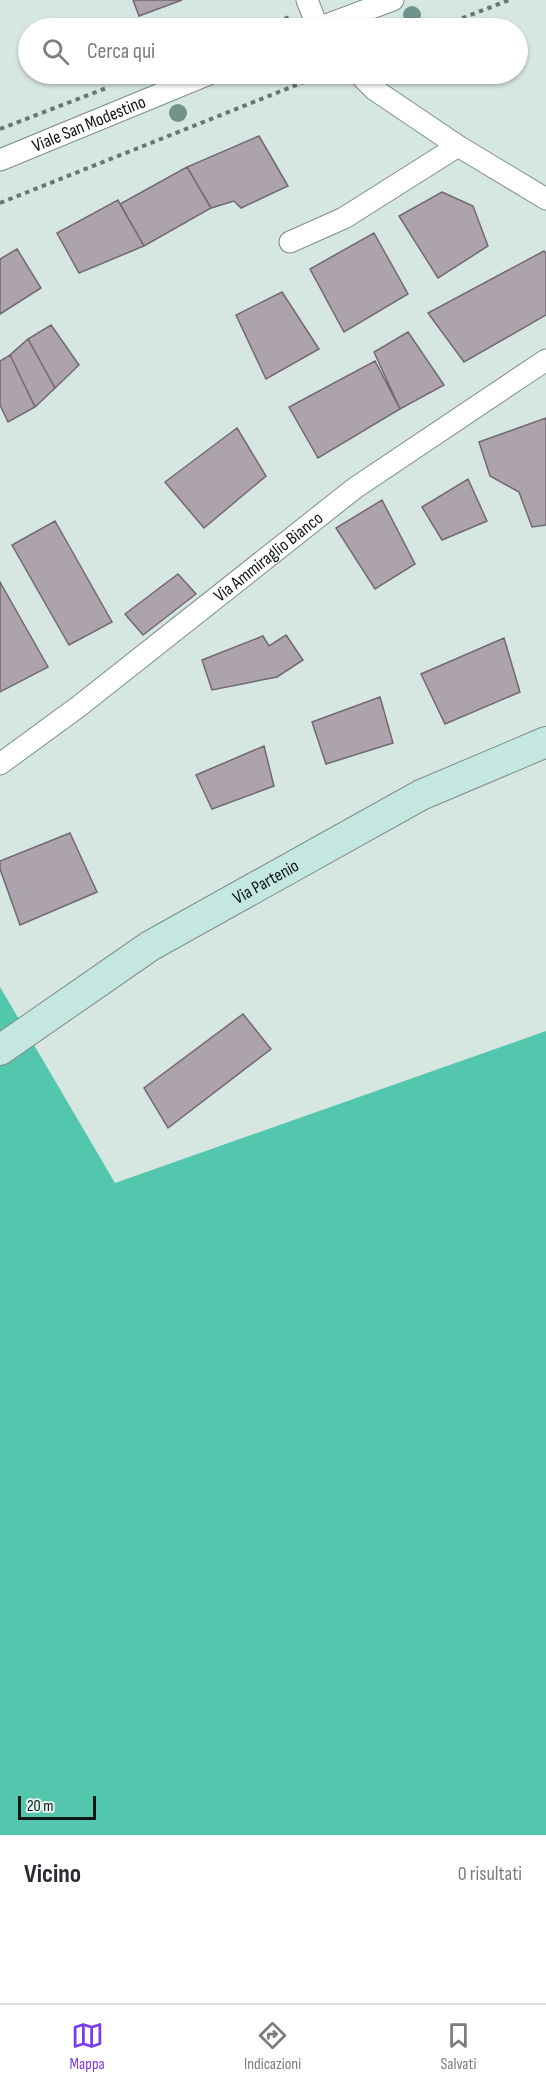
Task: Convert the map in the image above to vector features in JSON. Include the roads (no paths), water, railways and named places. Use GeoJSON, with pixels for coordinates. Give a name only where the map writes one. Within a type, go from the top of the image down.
{"type":"FeatureCollection","features":[{"type":"Feature","properties":{"kind":"main road","name":"Via Partenio"},"geometry":{"type":"LineString","coordinates":[[0,1050],[160,940],[421,795],[546,742]]}},
{"type":"Feature","properties":{"kind":"street"},"geometry":{"type":"LineString","coordinates":[[307,0],[314,18]]}},
{"type":"Feature","properties":{"kind":"street"},"geometry":{"type":"LineString","coordinates":[[345,18],[393,0]]}},
{"type":"Feature","properties":{"kind":"street","name":"Viale San Modestino"},"geometry":{"type":"LineString","coordinates":[[0,160],[185,84]]}},
{"type":"Feature","properties":{"kind":"street"},"geometry":{"type":"LineString","coordinates":[[369,84],[458,146],[546,199]]}},
{"type":"Feature","properties":{"kind":"street"},"geometry":{"type":"LineString","coordinates":[[290,243],[344,218],[458,146]]}},
{"type":"Feature","properties":{"kind":"street","name":"Via Ammiraglio Bianco"},"geometry":{"type":"LineString","coordinates":[[3,755],[78,707],[356,488],[546,360]]}}]}
